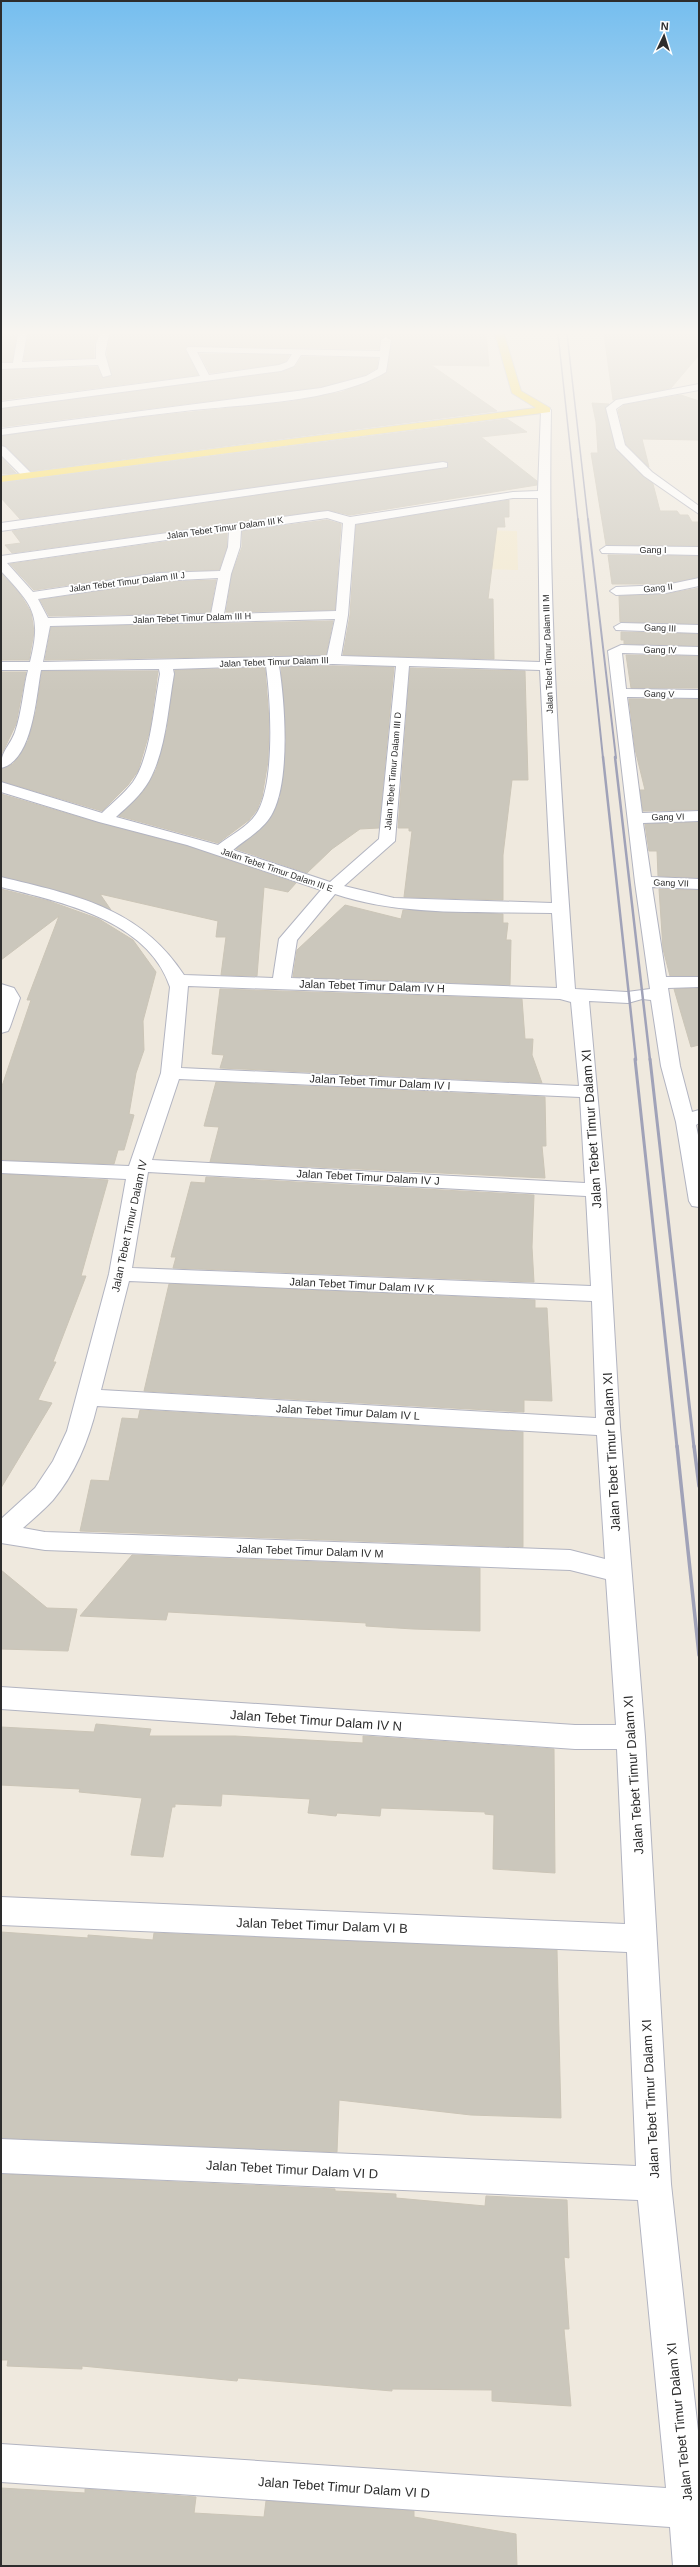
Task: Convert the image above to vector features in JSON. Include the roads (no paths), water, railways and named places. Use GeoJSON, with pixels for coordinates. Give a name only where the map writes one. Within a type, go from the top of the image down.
{"type":"FeatureCollection","features":[{"type":"Feature","properties":{"kind":"main road"},"geometry":{"type":"LineString","coordinates":[[1,479],[196,454]]}},
{"type":"Feature","properties":{"kind":"street"},"geometry":{"type":"LineString","coordinates":[[6,454],[27,475]]}},
{"type":"Feature","properties":{"kind":"street","name":"Jalan Tebet Timur Dalam III M"},"geometry":{"type":"LineString","coordinates":[[544,454],[543,494],[547,666],[566,995]]}},
{"type":"Feature","properties":{"kind":"street"},"geometry":{"type":"LineString","coordinates":[[628,454],[648,474],[699,511]]}},
{"type":"Feature","properties":{"kind":"street"},"geometry":{"type":"LineString","coordinates":[[1,527],[295,485],[443,466]]}},
{"type":"Feature","properties":{"kind":"street"},"geometry":{"type":"LineString","coordinates":[[295,485],[307,495]]}},
{"type":"Feature","properties":{"kind":"street","name":"Jalan Tebet Timur Dalam III K"},"geometry":{"type":"LineString","coordinates":[[1,560],[328,514],[349,521],[513,495],[543,494]]}},
{"type":"Feature","properties":{"kind":"street"},"geometry":{"type":"LineString","coordinates":[[319,505],[328,514]]}},
{"type":"Feature","properties":{"kind":"street"},"geometry":{"type":"LineString","coordinates":[[333,660],[342,615],[349,521]]}},
{"type":"Feature","properties":{"kind":"street"},"geometry":{"type":"LineString","coordinates":[[217,617],[225,574],[234,547],[235,526]]}},
{"type":"Feature","properties":{"kind":"street","name":"Gang I"},"geometry":{"type":"LineString","coordinates":[[606,550],[699,551]]}},
{"type":"Feature","properties":{"kind":"street"},"geometry":{"type":"LineString","coordinates":[[1,564],[30,596],[43,622],[28,714],[19,743],[12,754],[1,764]]}},
{"type":"Feature","properties":{"kind":"street","name":"Jalan Tebet Timur Dalam III J"},"geometry":{"type":"LineString","coordinates":[[30,596],[159,577],[225,574]]}},
{"type":"Feature","properties":{"kind":"street","name":"Gang II"},"geometry":{"type":"LineString","coordinates":[[616,591],[666,589],[699,582]]}},
{"type":"Feature","properties":{"kind":"street","name":"Jalan Tebet Timur Dalam III H"},"geometry":{"type":"LineString","coordinates":[[43,622],[342,615]]}},
{"type":"Feature","properties":{"kind":"street","name":"Gang III"},"geometry":{"type":"LineString","coordinates":[[621,627],[699,629]]}},
{"type":"Feature","properties":{"kind":"street","name":"Gang IV"},"geometry":{"type":"LineString","coordinates":[[620,693],[615,651],[699,651]]}},
{"type":"Feature","properties":{"kind":"street","name":"Jalan Tebet Timur Dalam III"},"geometry":{"type":"LineString","coordinates":[[1,666],[165,665],[333,660],[547,666]]}},
{"type":"Feature","properties":{"kind":"street","name":"Jalan Tebet Timur Dalam III D"},"geometry":{"type":"LineString","coordinates":[[281,982],[288,939],[332,888],[387,841],[401,671],[404,661]]}},
{"type":"Feature","properties":{"kind":"street"},"geometry":{"type":"LineString","coordinates":[[221,851],[259,820],[269,803],[277,740],[272,662]]}},
{"type":"Feature","properties":{"kind":"street"},"geometry":{"type":"LineString","coordinates":[[105,819],[129,797],[142,780],[148,762],[167,674],[165,665]]}},
{"type":"Feature","properties":{"kind":"street"},"geometry":{"type":"LineString","coordinates":[[620,693],[637,818],[643,882],[673,1083],[692,1118],[699,1201]]}},
{"type":"Feature","properties":{"kind":"street","name":"Gang V"},"geometry":{"type":"LineString","coordinates":[[620,693],[699,694]]}},
{"type":"Feature","properties":{"kind":"street","name":"Jalan Tebet Timur Dalam III E"},"geometry":{"type":"LineString","coordinates":[[1,788],[221,851],[360,898],[394,903],[561,908]]}},
{"type":"Feature","properties":{"kind":"street","name":"Gang VI"},"geometry":{"type":"LineString","coordinates":[[637,818],[699,816]]}},
{"type":"Feature","properties":{"kind":"street"},"geometry":{"type":"LineString","coordinates":[[1,882],[93,907],[146,940],[158,950],[178,980]]}},
{"type":"Feature","properties":{"kind":"street","name":"Gang VII"},"geometry":{"type":"LineString","coordinates":[[643,882],[699,884]]}},
{"type":"Feature","properties":{"kind":"street","name":"Jalan Tebet Timur Dalam IV H"},"geometry":{"type":"LineString","coordinates":[[178,980],[281,982],[628,998],[659,989],[699,982]]}},
{"type":"Feature","properties":{"kind":"street","name":"Jalan Tebet Timur Dalam IV"},"geometry":{"type":"LineString","coordinates":[[1,1534],[44,1494],[64,1464],[79,1431],[120,1274],[138,1169],[171,1073],[178,980]]}},
{"type":"Feature","properties":{"kind":"street"},"geometry":{"type":"LineString","coordinates":[[1,989],[8,992],[11,998],[1,1027]]}},
{"type":"Feature","properties":{"kind":"street","name":"Jalan Tebet Timur Dalam XI"},"geometry":{"type":"LineString","coordinates":[[566,995],[580,999],[589,1092],[603,1294],[608,1427],[631,1737],[654,2184],[693,2566]]}},
{"type":"Feature","properties":{"kind":"street","name":"Jalan Tebet Timur Dalam IV I"},"geometry":{"type":"LineString","coordinates":[[171,1073],[589,1092]]}},
{"type":"Feature","properties":{"kind":"street","name":"Jalan Tebet Timur Dalam IV J"},"geometry":{"type":"LineString","coordinates":[[1,1167],[138,1169],[596,1190]]}},
{"type":"Feature","properties":{"kind":"street","name":"Jalan Tebet Timur Dalam IV K"},"geometry":{"type":"LineString","coordinates":[[120,1274],[603,1294]]}},
{"type":"Feature","properties":{"kind":"street","name":"Jalan Tebet Timur Dalam IV L"},"geometry":{"type":"LineString","coordinates":[[87,1397],[608,1427]]}},
{"type":"Feature","properties":{"kind":"street","name":"Jalan Tebet Timur Dalam IV M"},"geometry":{"type":"LineString","coordinates":[[1,1534],[45,1541],[570,1560],[618,1572]]}},
{"type":"Feature","properties":{"kind":"street","name":"Jalan Tebet Timur Dalam IV N"},"geometry":{"type":"LineString","coordinates":[[1,1698],[575,1737],[631,1737]]}},
{"type":"Feature","properties":{"kind":"street","name":"Jalan Tebet Timur Dalam VI B"},"geometry":{"type":"LineString","coordinates":[[1,1911],[642,1939]]}},
{"type":"Feature","properties":{"kind":"street","name":"Jalan Tebet Timur Dalam VI D"},"geometry":{"type":"LineString","coordinates":[[1,2156],[654,2184]]}},
{"type":"Feature","properties":{"kind":"street","name":"Jalan Tebet Timur Dalam VI D"},"geometry":{"type":"LineString","coordinates":[[1,2463],[688,2509]]}},
{"type":"Feature","properties":{"kind":"railway"},"geometry":{"type":"LineString","coordinates":[[571,454],[578,520]]}},
{"type":"Feature","properties":{"kind":"railway"},"geometry":{"type":"LineString","coordinates":[[581,454],[588,520]]}},
{"type":"Feature","properties":{"kind":"railway"},"geometry":{"type":"LineString","coordinates":[[578,519],[603,758]]}},
{"type":"Feature","properties":{"kind":"railway"},"geometry":{"type":"LineString","coordinates":[[588,519],[616,758]]}},
{"type":"Feature","properties":{"kind":"railway"},"geometry":{"type":"LineString","coordinates":[[603,757],[636,1060]]}},
{"type":"Feature","properties":{"kind":"railway"},"geometry":{"type":"LineString","coordinates":[[615,757],[650,1060]]}},
{"type":"Feature","properties":{"kind":"railway"},"geometry":{"type":"LineString","coordinates":[[635,1059],[677,1447]]}},
{"type":"Feature","properties":{"kind":"railway"},"geometry":{"type":"LineString","coordinates":[[650,1059],[694,1447]]}},
{"type":"Feature","properties":{"kind":"railway"},"geometry":{"type":"LineString","coordinates":[[677,1446],[699,1655]]}},
{"type":"Feature","properties":{"kind":"railway"},"geometry":{"type":"LineString","coordinates":[[694,1446],[699,1486]]}}]}
